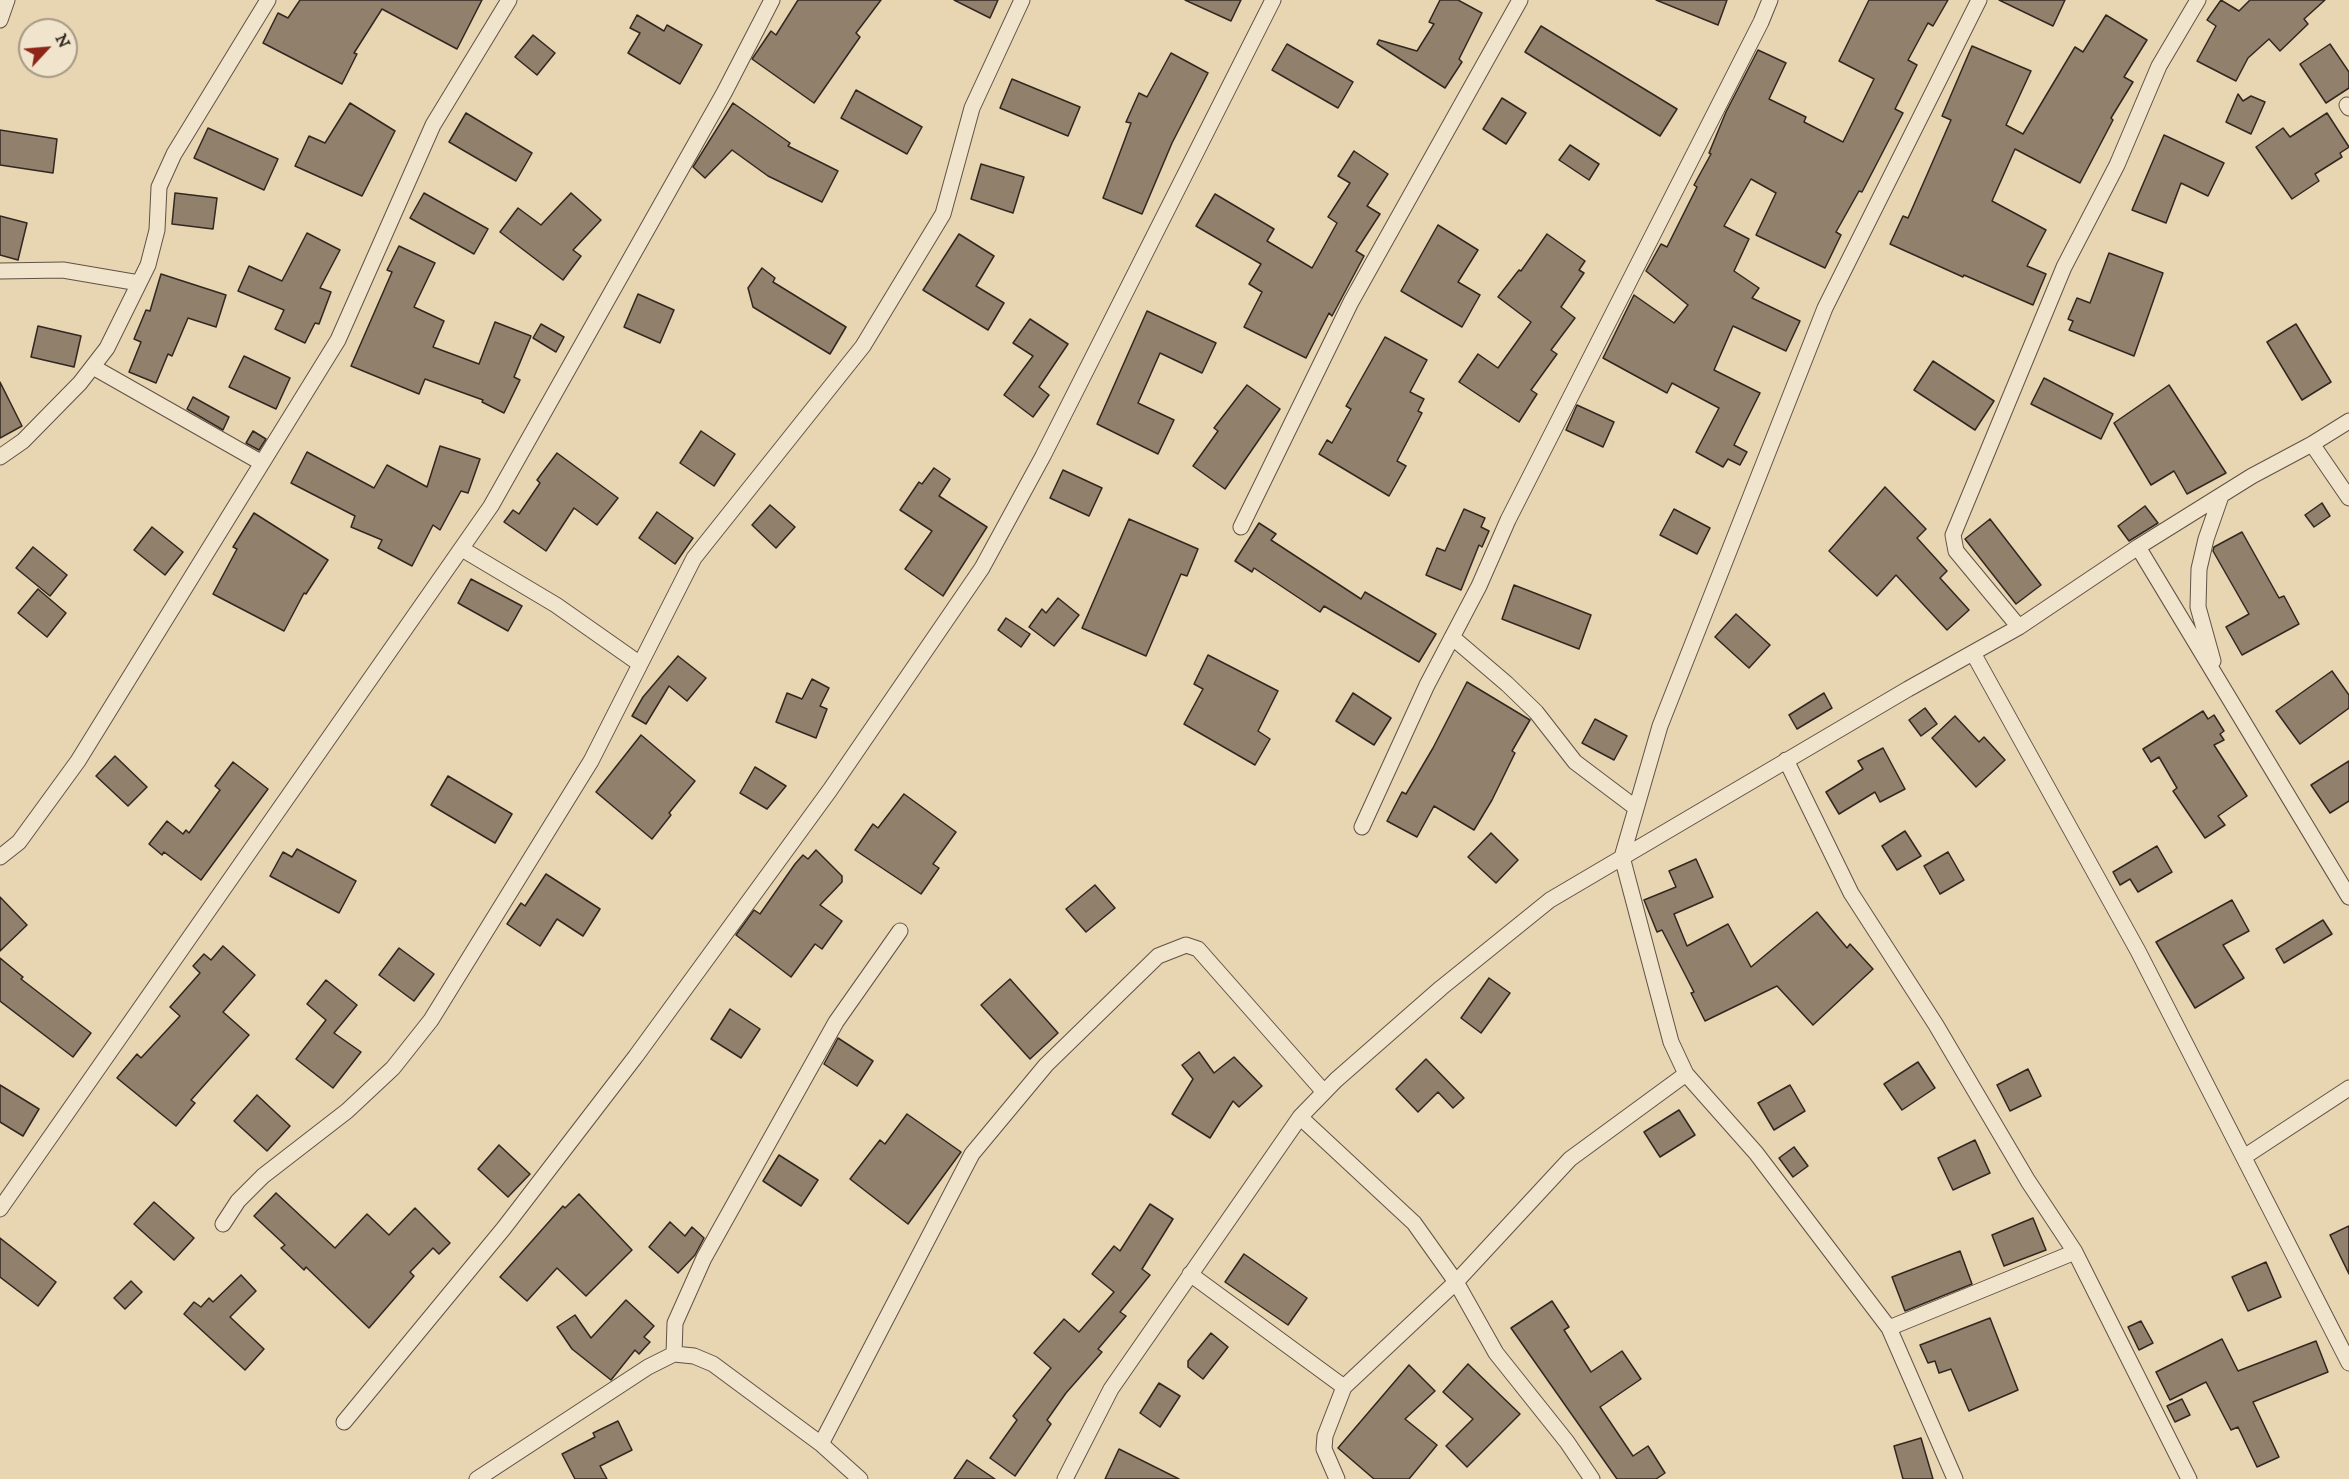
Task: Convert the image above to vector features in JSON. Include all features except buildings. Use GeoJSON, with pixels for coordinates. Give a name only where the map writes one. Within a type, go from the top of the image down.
{"type":"FeatureCollection","features":[{"type":"Feature","properties":{"kind":"street"},"geometry":{"type":"LineString","coordinates":[[0,20],[8,0]]}},
{"type":"Feature","properties":{"kind":"street"},"geometry":{"type":"LineString","coordinates":[[0,457],[23,441],[93,367],[107,348],[148,265],[157,230],[159,187],[174,154],[268,0]]}},
{"type":"Feature","properties":{"kind":"street"},"geometry":{"type":"LineString","coordinates":[[0,857],[19,842],[78,761],[338,340],[433,125],[509,0]]}},
{"type":"Feature","properties":{"kind":"street"},"geometry":{"type":"LineString","coordinates":[[0,1209],[462,549],[511,472],[724,93],[772,0]]}},
{"type":"Feature","properties":{"kind":"street"},"geometry":{"type":"LineString","coordinates":[[223,1224],[238,1202],[263,1176],[346,1111],[393,1068],[432,1020],[591,761],[694,558],[863,346],[943,214],[972,108],[1022,0]]}},
{"type":"Feature","properties":{"kind":"street"},"geometry":{"type":"LineString","coordinates":[[344,1422],[504,1228],[636,1056],[830,790],[982,568],[1043,456],[1273,0]]}},
{"type":"Feature","properties":{"kind":"street"},"geometry":{"type":"LineString","coordinates":[[1241,527],[1352,302],[1521,0]]}},
{"type":"Feature","properties":{"kind":"street"},"geometry":{"type":"LineString","coordinates":[[1362,827],[1452,637],[1479,586],[1508,520],[1770,0]]}},
{"type":"Feature","properties":{"kind":"street"},"geometry":{"type":"LineString","coordinates":[[1955,1479],[1890,1328],[1756,1153],[1686,1074],[1671,1042],[1622,858],[1660,726],[1825,308],[1979,0]]}},
{"type":"Feature","properties":{"kind":"street"},"geometry":{"type":"LineString","coordinates":[[2019,627],[1956,551],[1953,535],[2064,267],[2117,165],[2159,66],[2198,0]]}},
{"type":"Feature","properties":{"kind":"street"},"geometry":{"type":"LineString","coordinates":[[0,271],[63,270],[139,283]]}},
{"type":"Feature","properties":{"kind":"street"},"geometry":{"type":"LineString","coordinates":[[93,367],[262,463]]}},
{"type":"Feature","properties":{"kind":"street"},"geometry":{"type":"LineString","coordinates":[[1065,1479],[1111,1389],[1300,1117],[1324,1092],[1441,988],[1550,900],[1786,760],[2019,627],[2138,547],[2349,421]]}},
{"type":"Feature","properties":{"kind":"street"},"geometry":{"type":"LineString","coordinates":[[2312,444],[2349,498]]}},
{"type":"Feature","properties":{"kind":"street"},"geometry":{"type":"LineString","coordinates":[[2219,682],[2198,607],[2199,569],[2206,539],[2221,496]]}},
{"type":"Feature","properties":{"kind":"street"},"geometry":{"type":"LineString","coordinates":[[2138,547],[2349,897]]}},
{"type":"Feature","properties":{"kind":"street"},"geometry":{"type":"LineString","coordinates":[[462,549],[556,605],[640,664]]}},
{"type":"Feature","properties":{"kind":"street"},"geometry":{"type":"LineString","coordinates":[[1452,637],[1536,712],[1575,762],[1636,808]]}},
{"type":"Feature","properties":{"kind":"street"},"geometry":{"type":"LineString","coordinates":[[1973,653],[2138,951],[2349,1363]]}},
{"type":"Feature","properties":{"kind":"street"},"geometry":{"type":"LineString","coordinates":[[1786,760],[1851,893],[1936,1024],[2028,1181],[2075,1252],[2189,1479]]}},
{"type":"Feature","properties":{"kind":"street"},"geometry":{"type":"LineString","coordinates":[[674,1354],[675,1323],[704,1258],[836,1022],[900,931]]}},
{"type":"Feature","properties":{"kind":"street"},"geometry":{"type":"LineString","coordinates":[[821,1444],[972,1154],[1046,1065],[1158,956],[1186,945],[1198,949],[1324,1092]]}},
{"type":"Feature","properties":{"kind":"street"},"geometry":{"type":"LineString","coordinates":[[1337,1479],[1324,1449],[1325,1436],[1344,1387],[1456,1282],[1570,1159],[1686,1074]]}},
{"type":"Feature","properties":{"kind":"street"},"geometry":{"type":"LineString","coordinates":[[2244,1157],[2349,1088]]}},
{"type":"Feature","properties":{"kind":"street"},"geometry":{"type":"LineString","coordinates":[[1300,1117],[1414,1222],[1456,1282],[1496,1353],[1592,1479]]}},
{"type":"Feature","properties":{"kind":"street"},"geometry":{"type":"LineString","coordinates":[[1890,1328],[2075,1252]]}},
{"type":"Feature","properties":{"kind":"street"},"geometry":{"type":"LineString","coordinates":[[1190,1274],[1344,1387]]}},
{"type":"Feature","properties":{"kind":"street"},"geometry":{"type":"LineString","coordinates":[[477,1479],[648,1367],[674,1354],[694,1356],[713,1364],[821,1444],[860,1479]]}}]}
